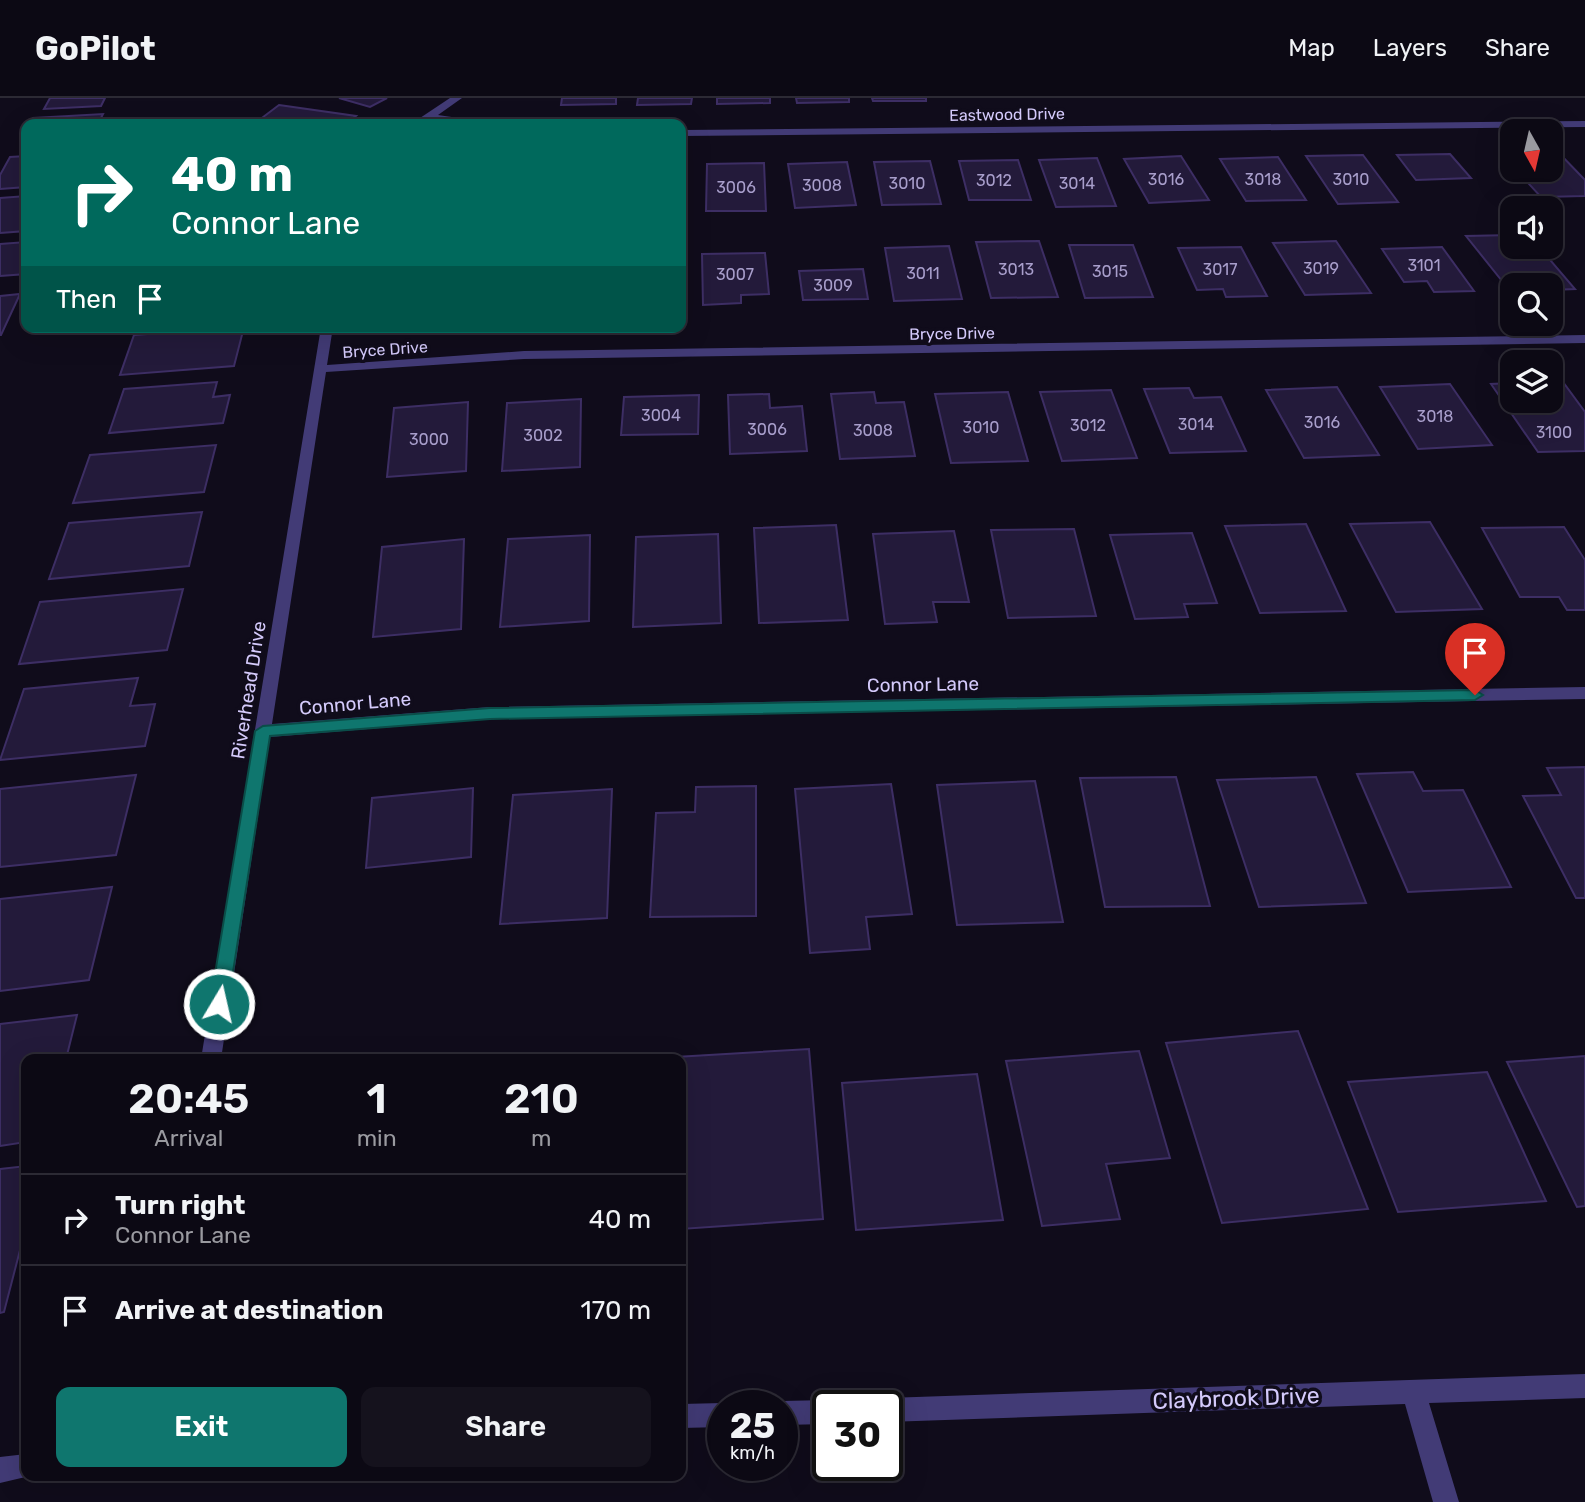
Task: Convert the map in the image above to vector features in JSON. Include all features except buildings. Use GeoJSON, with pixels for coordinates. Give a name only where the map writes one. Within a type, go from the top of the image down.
{"type":"FeatureCollection","features":[{"type":"Feature","properties":{"kind":"street"},"geometry":{"type":"LineString","coordinates":[[424,119],[457,98]]}},
{"type":"Feature","properties":{"kind":"street"},"geometry":{"type":"LineString","coordinates":[[428,116],[447,119]]}},
{"type":"Feature","properties":{"kind":"street","name":"Eastwood Drive"},"geometry":{"type":"LineString","coordinates":[[686,133],[1585,124]]}},
{"type":"Feature","properties":{"kind":"street","name":"Riverhead Drive"},"geometry":{"type":"LineString","coordinates":[[212,1054],[326,333]]}},
{"type":"Feature","properties":{"kind":"street","name":"Bryce Drive"},"geometry":{"type":"LineString","coordinates":[[321,369],[537,354],[1585,339]]}},
{"type":"Feature","properties":{"kind":"street","name":"Connor Lane"},"geometry":{"type":"LineString","coordinates":[[263,731],[490,713],[1585,693]]}},
{"type":"Feature","properties":{"kind":"street","name":"Claybrook Drive"},"geometry":{"type":"LineString","coordinates":[[903,1409],[1585,1387]]}},
{"type":"Feature","properties":{"kind":"street"},"geometry":{"type":"LineString","coordinates":[[1413,1392],[1446,1502]]}},
{"type":"Feature","properties":{"kind":"street"},"geometry":{"type":"LineString","coordinates":[[686,1416],[707,1415]]}},
{"type":"Feature","properties":{"kind":"street"},"geometry":{"type":"LineString","coordinates":[[0,1471],[21,1467]]}},
{"type":"Feature","properties":{"kind":"route"},"geometry":{"type":"LineString","coordinates":[[219,1004],[263,731],[490,713],[1475,695]]}}]}
